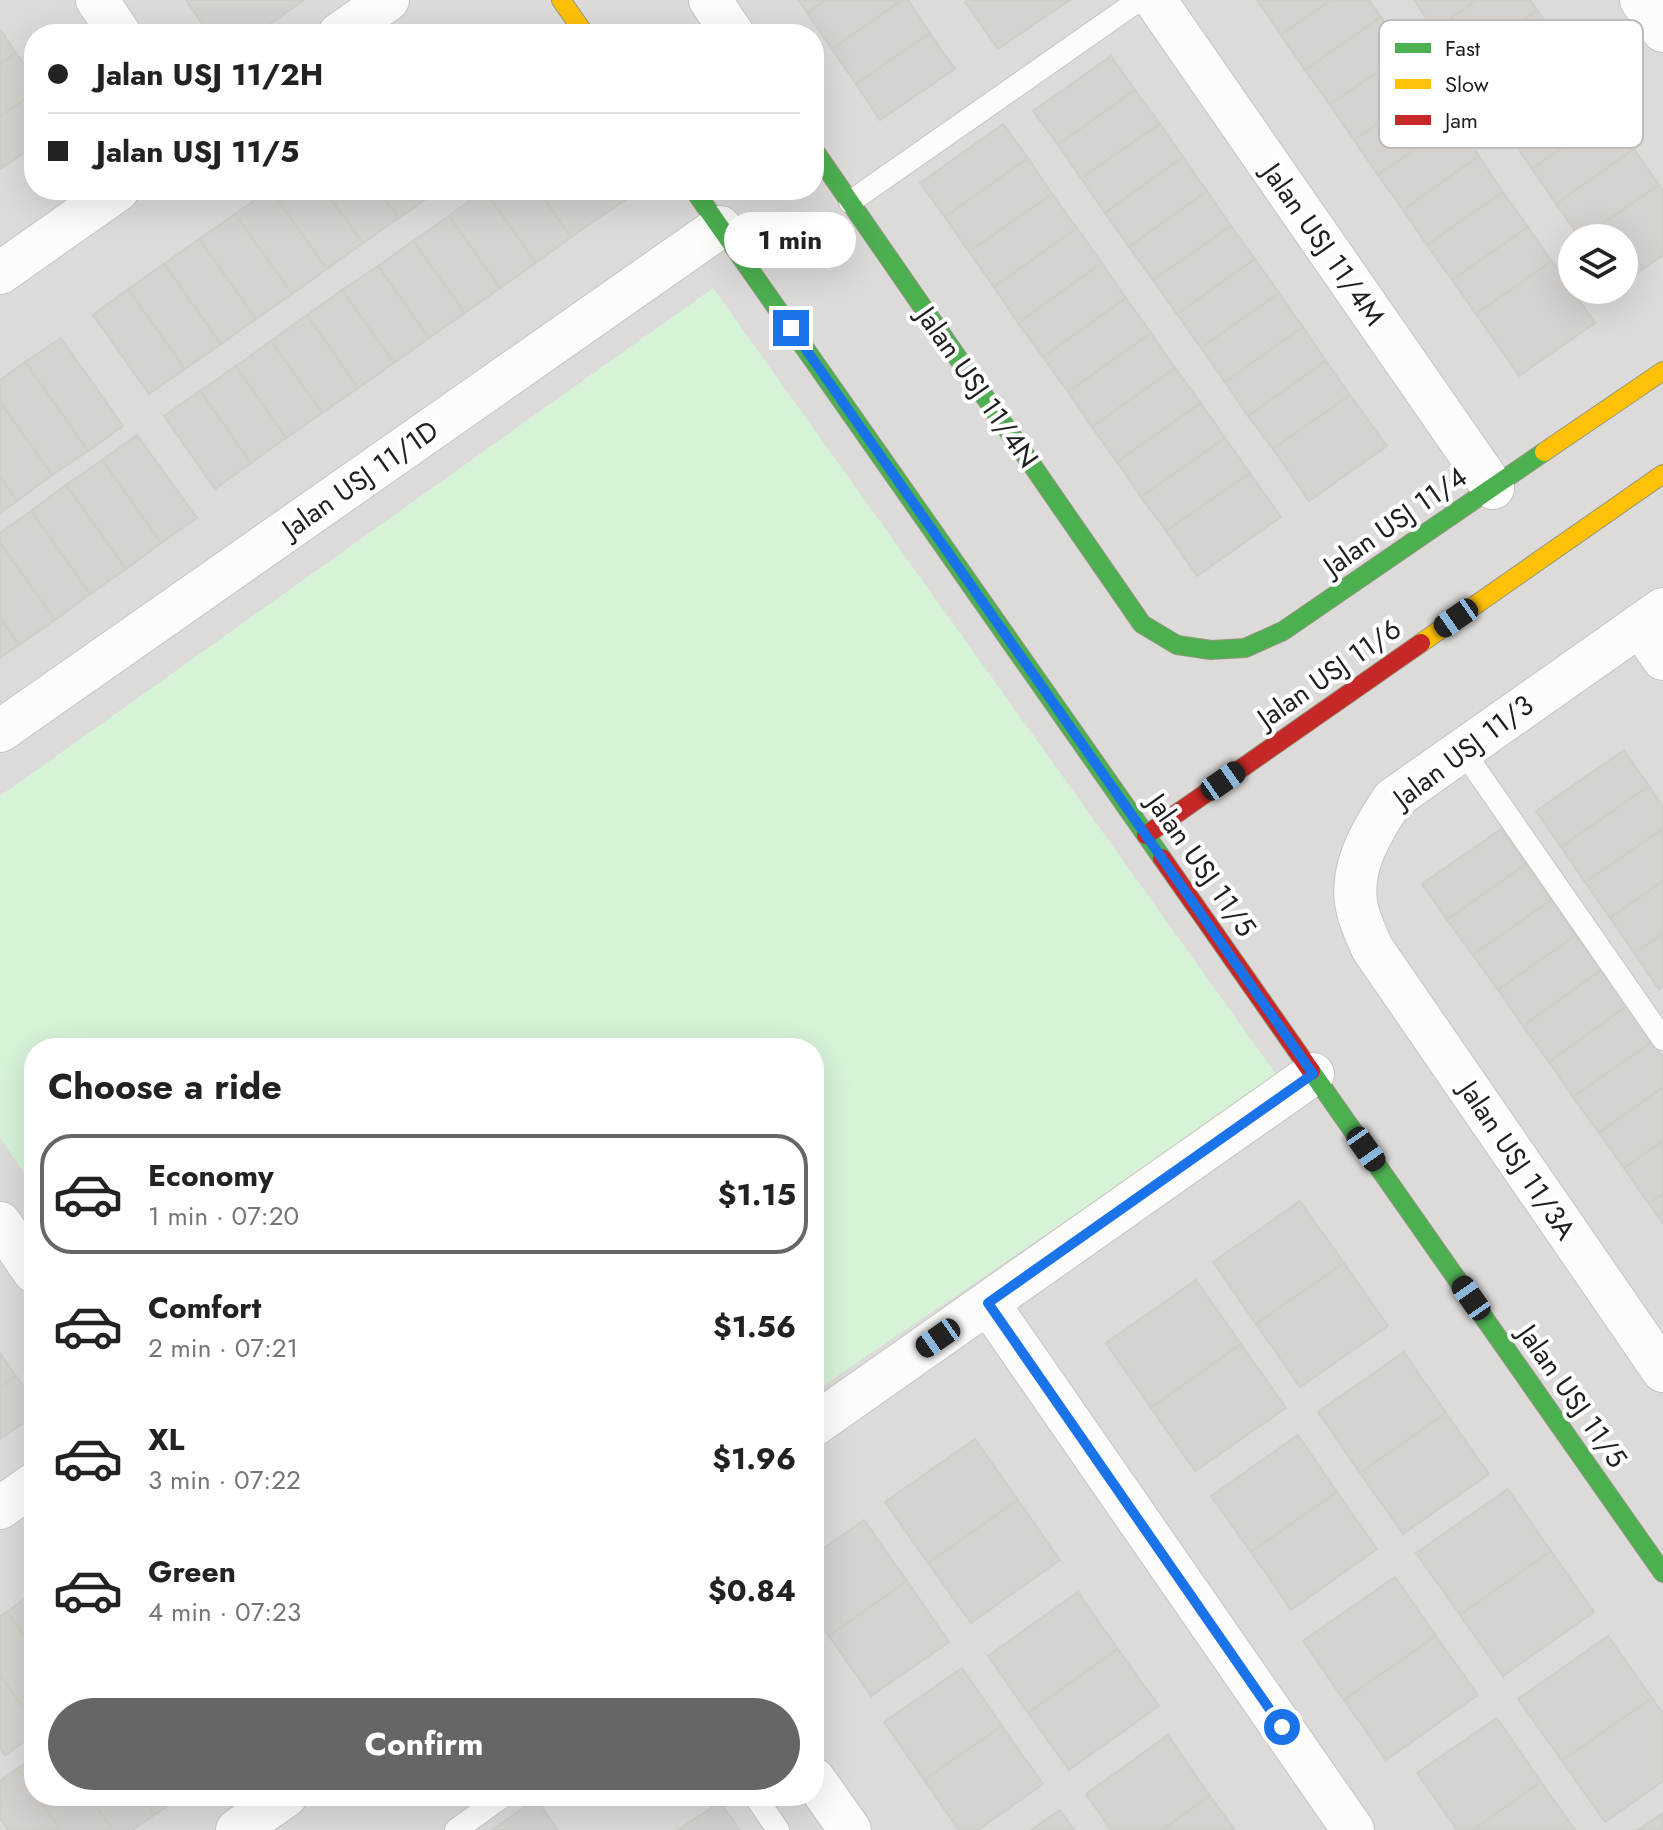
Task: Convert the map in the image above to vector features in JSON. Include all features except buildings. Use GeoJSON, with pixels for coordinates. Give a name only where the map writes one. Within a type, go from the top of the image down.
{"type":"FeatureCollection","features":[{"type":"Feature","properties":{"kind":"street"},"geometry":{"type":"LineString","coordinates":[[97,0],[113,24]]}},
{"type":"Feature","properties":{"kind":"street"},"geometry":{"type":"LineString","coordinates":[[353,24],[388,0]]}},
{"type":"Feature","properties":{"kind":"street"},"geometry":{"type":"LineString","coordinates":[[561,0],[578,24]]}},
{"type":"Feature","properties":{"kind":"street"},"geometry":{"type":"LineString","coordinates":[[710,0],[726,24]]}},
{"type":"Feature","properties":{"kind":"street","name":"Jalan USJ 11/4M"},"geometry":{"type":"LineString","coordinates":[[1155,0],[1493,488]]}},
{"type":"Feature","properties":{"kind":"street"},"geometry":{"type":"LineString","coordinates":[[1641,0],[1663,31]]}},
{"type":"Feature","properties":{"kind":"street","name":"Jalan USJ 11/4N"},"geometry":{"type":"LineString","coordinates":[[824,164],[1142,624]]}},
{"type":"Feature","properties":{"kind":"street"},"geometry":{"type":"LineString","coordinates":[[0,273],[104,200]]}},
{"type":"Feature","properties":{"kind":"street","name":"Jalan USJ 11/5"},"geometry":{"type":"LineString","coordinates":[[701,200],[1663,1573]]}},
{"type":"Feature","properties":{"kind":"street","name":"Jalan USJ 11/1D"},"geometry":{"type":"LineString","coordinates":[[0,731],[720,227]]}},
{"type":"Feature","properties":{"kind":"street","name":"Jalan USJ 11/4"},"geometry":{"type":"LineString","coordinates":[[1142,624],[1177,645],[1211,650],[1245,648],[1283,631],[1663,371]]}},
{"type":"Feature","properties":{"kind":"street","name":"Jalan USJ 11/6"},"geometry":{"type":"LineString","coordinates":[[1146,835],[1663,474]]}},
{"type":"Feature","properties":{"kind":"street"},"geometry":{"type":"LineString","coordinates":[[1651,617],[1663,659]]}},
{"type":"Feature","properties":{"kind":"street","name":"Jalan USJ 11/3"},"geometry":{"type":"LineString","coordinates":[[1372,948],[1357,910],[1357,870],[1369,835],[1393,799],[1461,748],[1651,617]]}},
{"type":"Feature","properties":{"kind":"street","name":"Jalan USJ 11/3A"},"geometry":{"type":"LineString","coordinates":[[1372,948],[1663,1371]]}},
{"type":"Feature","properties":{"kind":"street"},"geometry":{"type":"LineString","coordinates":[[824,1418],[1313,1074]]}},
{"type":"Feature","properties":{"kind":"street"},"geometry":{"type":"LineString","coordinates":[[0,1223],[24,1258]]}},
{"type":"Feature","properties":{"kind":"street"},"geometry":{"type":"LineString","coordinates":[[988,1303],[1353,1830]]}},
{"type":"Feature","properties":{"kind":"street"},"geometry":{"type":"LineString","coordinates":[[0,1508],[24,1491]]}},
{"type":"Feature","properties":{"kind":"street"},"geometry":{"type":"LineString","coordinates":[[824,1793],[850,1830]]}},
{"type":"Feature","properties":{"kind":"street"},"geometry":{"type":"LineString","coordinates":[[237,1830],[272,1806]]}},
{"type":"Feature","properties":{"kind":"lane"},"geometry":{"type":"LineString","coordinates":[[850,202],[1139,0]]}},
{"type":"Feature","properties":{"kind":"lane"},"geometry":{"type":"LineString","coordinates":[[1461,748],[1663,1039]]}},
{"type":"Feature","properties":{"kind":"lane"},"geometry":{"type":"LineString","coordinates":[[456,1830],[489,1806]]}},
{"type":"Feature","properties":{"kind":"lane"},"geometry":{"type":"LineString","coordinates":[[762,1806],[778,1830]]}},
{"type":"Feature","properties":{"kind":"shaded area"},"geometry":{"type":"Polygon","coordinates":[[[0,0],[1663,0],[1663,1830],[0,1830],[0,0]]]}},
{"type":"Feature","properties":{"kind":"green space"},"geometry":{"type":"Polygon","coordinates":[[[713,288],[1278,1077],[824,1385],[824,1038],[24,1038],[24,1173],[0,1138],[0,796],[713,288]]]}},
{"type":"Feature","properties":{"kind":"traffic: fast"},"geometry":{"type":"LineString","coordinates":[[824,164],[1142,624],[1177,645],[1211,650],[1245,648],[1283,631],[1544,452]]}},
{"type":"Feature","properties":{"kind":"traffic: fast"},"geometry":{"type":"LineString","coordinates":[[701,200],[1162,858]]}},
{"type":"Feature","properties":{"kind":"traffic: fast"},"geometry":{"type":"LineString","coordinates":[[1311,1071],[1663,1573]]}},
{"type":"Feature","properties":{"kind":"traffic: slow"},"geometry":{"type":"LineString","coordinates":[[561,0],[578,24]]}},
{"type":"Feature","properties":{"kind":"traffic: slow"},"geometry":{"type":"LineString","coordinates":[[1544,452],[1663,371]]}},
{"type":"Feature","properties":{"kind":"traffic: slow"},"geometry":{"type":"LineString","coordinates":[[1421,643],[1663,474]]}},
{"type":"Feature","properties":{"kind":"traffic: jam"},"geometry":{"type":"LineString","coordinates":[[1146,835],[1421,643]]}},
{"type":"Feature","properties":{"kind":"traffic: jam"},"geometry":{"type":"LineString","coordinates":[[1162,858],[1311,1071]]}},
{"type":"Feature","properties":{"kind":"route"},"geometry":{"type":"LineString","coordinates":[[791,328],[1313,1074],[988,1303],[1282,1727]]}}]}
